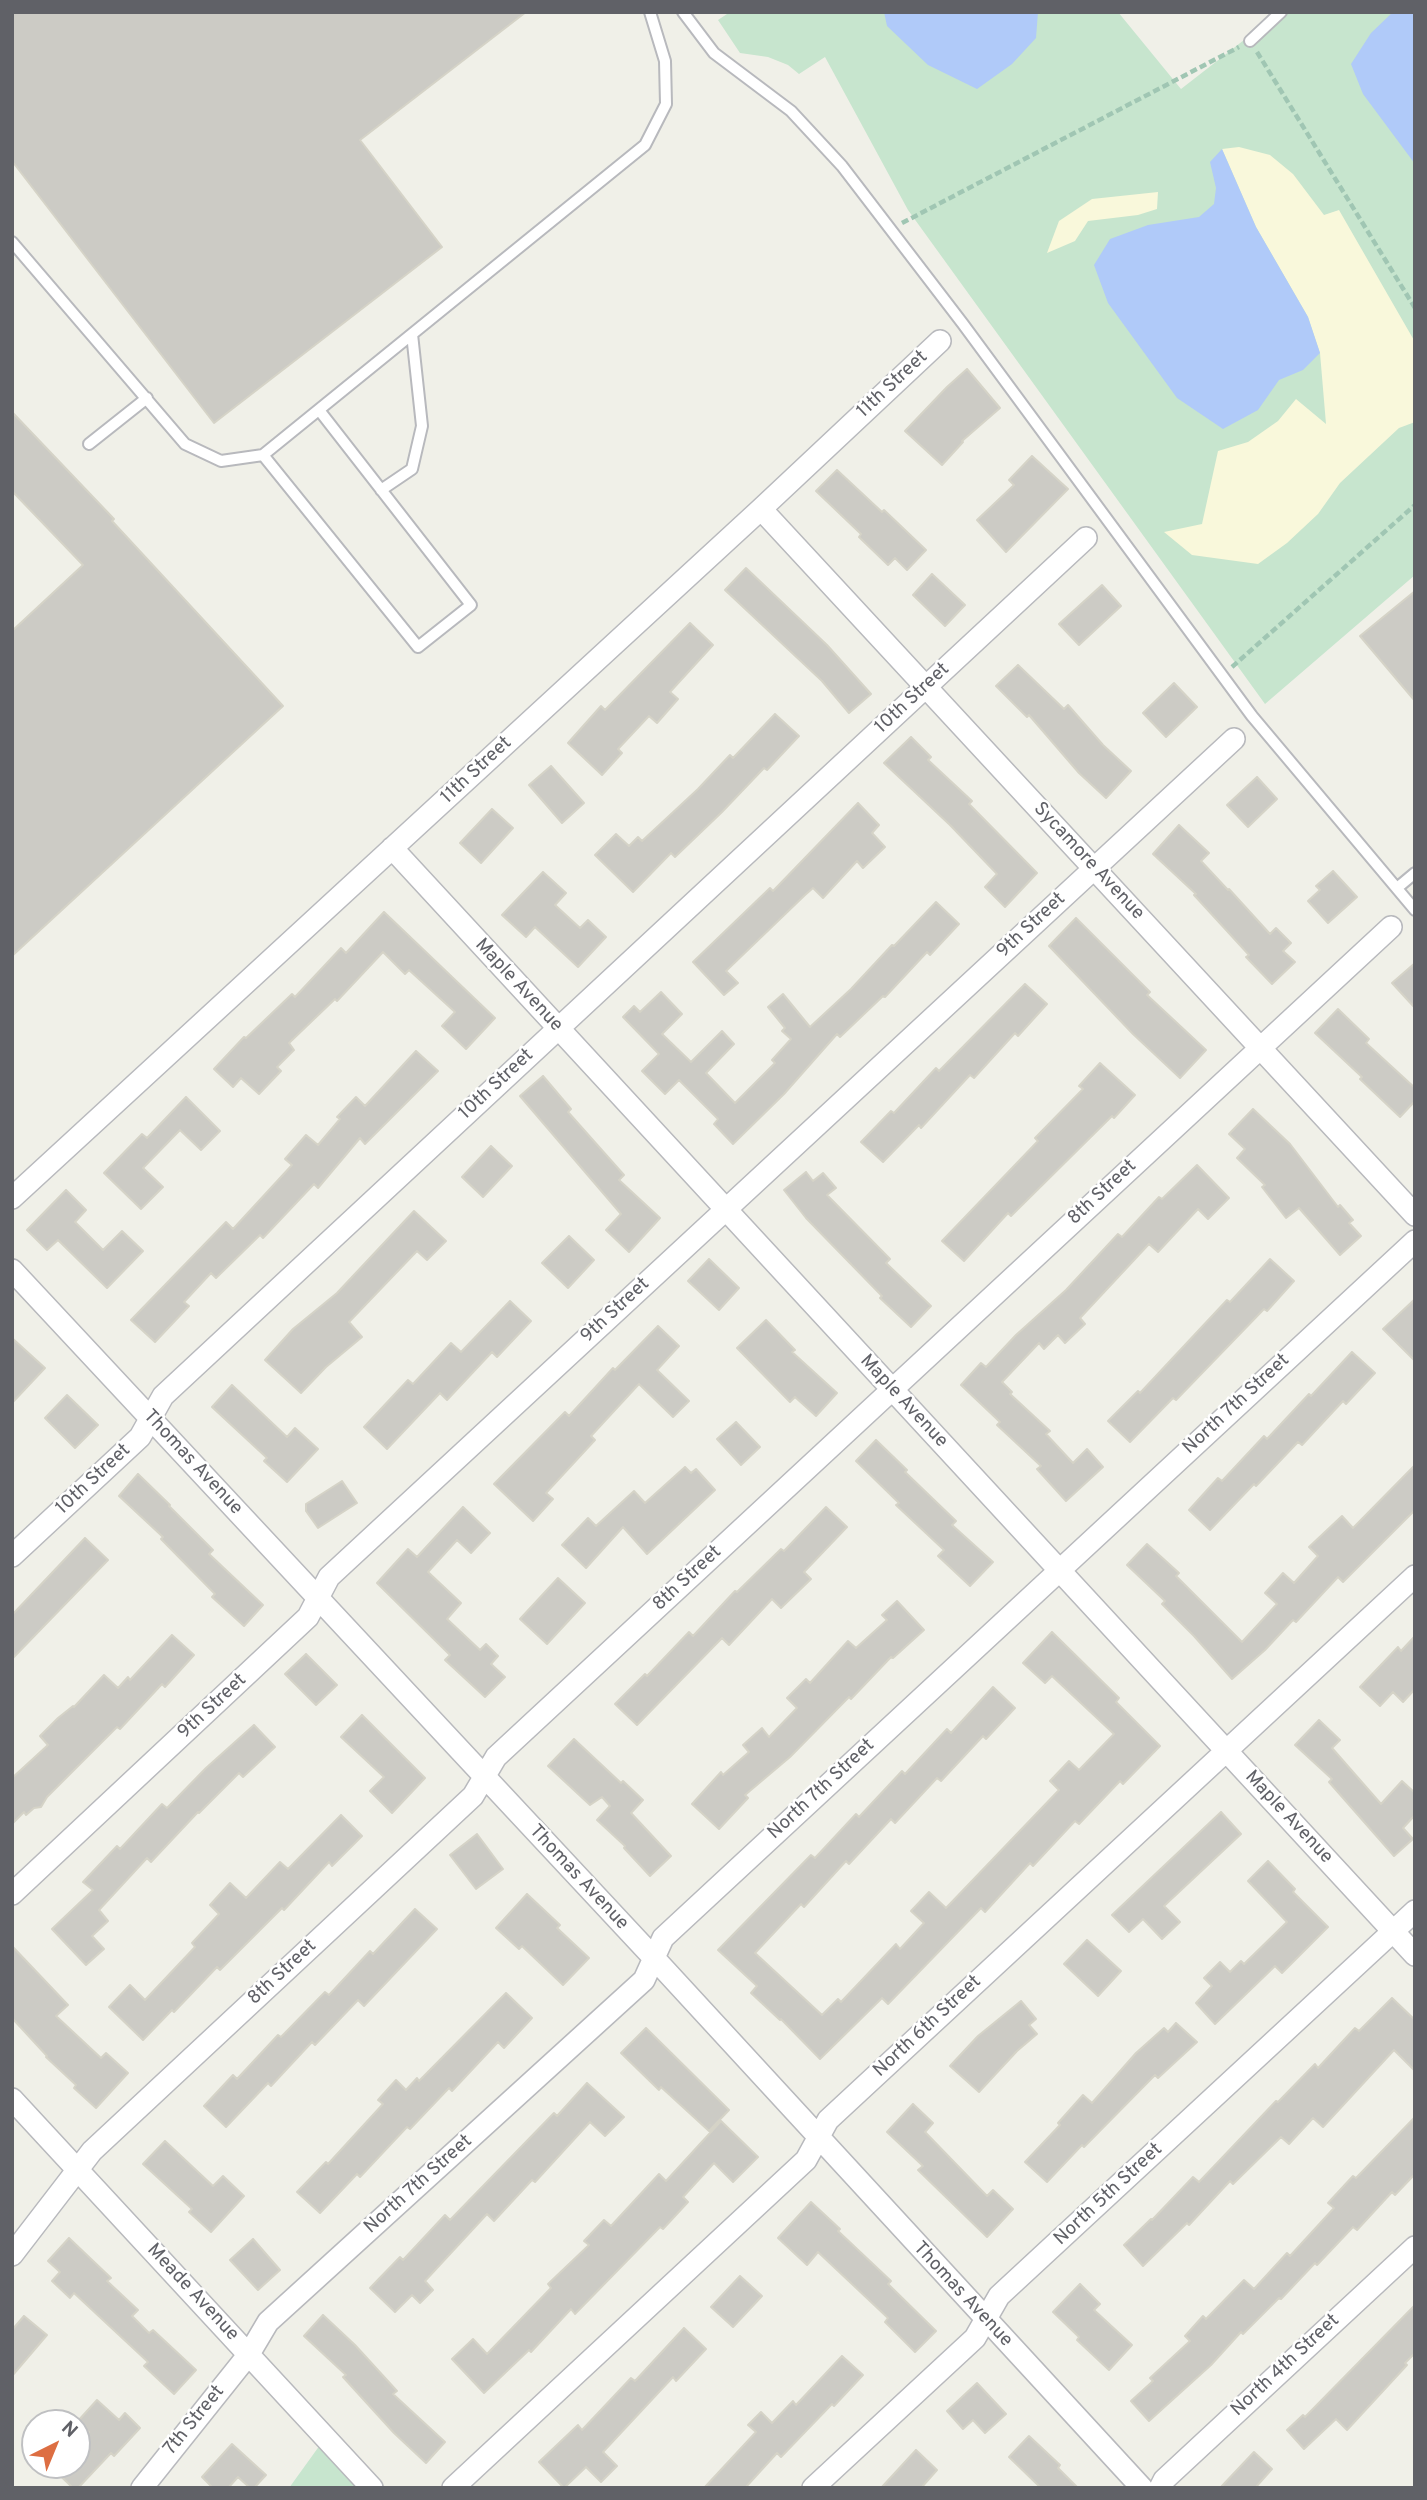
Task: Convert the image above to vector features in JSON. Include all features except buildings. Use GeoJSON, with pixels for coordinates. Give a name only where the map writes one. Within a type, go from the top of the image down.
{"type":"FeatureCollection","features":[{"type":"Feature","properties":{"kind":"street","name":"11th Street"},"geometry":{"type":"LineString","coordinates":[[12,1198],[940,341]]}},
{"type":"Feature","properties":{"kind":"street","name":"Sycamore Avenue"},"geometry":{"type":"LineString","coordinates":[[761,509],[1415,1215]]}},
{"type":"Feature","properties":{"kind":"street","name":"10th Street"},"geometry":{"type":"LineString","coordinates":[[12,1556],[141,1437],[163,1395],[1087,538]]}},
{"type":"Feature","properties":{"kind":"street","name":"9th Street"},"geometry":{"type":"LineString","coordinates":[[12,1894],[308,1617],[329,1577],[1234,739]]}},
{"type":"Feature","properties":{"kind":"street","name":"Maple Avenue"},"geometry":{"type":"LineString","coordinates":[[392,848],[1415,1955]]}},
{"type":"Feature","properties":{"kind":"street","name":"8th Street"},"geometry":{"type":"LineString","coordinates":[[12,2255],[92,2151],[473,1796],[496,1757],[1391,928]]}},
{"type":"Feature","properties":{"kind":"street","name":"North 7th Street"},"geometry":{"type":"LineString","coordinates":[[249,2354],[268,2322],[644,1980],[663,1938],[1415,1241]]}},
{"type":"Feature","properties":{"kind":"street","name":"Thomas Avenue"},"geometry":{"type":"LineString","coordinates":[[12,1270],[653,1957],[1142,2488]]}},
{"type":"Feature","properties":{"kind":"street","name":"North 6th Street"},"geometry":{"type":"LineString","coordinates":[[453,2488],[806,2160],[828,2120],[1415,1576]]}},
{"type":"Feature","properties":{"kind":"street","name":"North 5th Street"},"geometry":{"type":"LineString","coordinates":[[813,2488],[975,2338],[999,2297],[1415,1911]]}},
{"type":"Feature","properties":{"kind":"street","name":"Meade Avenue"},"geometry":{"type":"LineString","coordinates":[[12,2099],[372,2488]]}},
{"type":"Feature","properties":{"kind":"street","name":"North 4th Street"},"geometry":{"type":"LineString","coordinates":[[1160,2488],[1164,2480],[1415,2247]]}},
{"type":"Feature","properties":{"kind":"street","name":"7th Street"},"geometry":{"type":"LineString","coordinates":[[142,2488],[249,2354]]}},
{"type":"Feature","properties":{"kind":"lane"},"geometry":{"type":"LineString","coordinates":[[12,242],[185,444],[221,461],[263,455],[645,145],[666,104],[665,61],[650,12]]}},
{"type":"Feature","properties":{"kind":"lane"},"geometry":{"type":"LineString","coordinates":[[682,12],[715,53],[791,111],[842,166],[1252,716],[1415,910]]}},
{"type":"Feature","properties":{"kind":"lane"},"geometry":{"type":"LineString","coordinates":[[1250,41],[1281,12]]}},
{"type":"Feature","properties":{"kind":"lane"},"geometry":{"type":"LineString","coordinates":[[382,490],[412,469],[422,426],[412,334]]}},
{"type":"Feature","properties":{"kind":"lane"},"geometry":{"type":"LineString","coordinates":[[89,444],[147,398]]}},
{"type":"Feature","properties":{"kind":"lane"},"geometry":{"type":"LineString","coordinates":[[263,455],[418,647],[471,606],[319,410]]}},
{"type":"Feature","properties":{"kind":"lane"},"geometry":{"type":"LineString","coordinates":[[1397,888],[1415,873]]}},
{"type":"Feature","properties":{"kind":"path"},"geometry":{"type":"LineString","coordinates":[[891,230],[1250,41],[1415,308]]}},
{"type":"Feature","properties":{"kind":"path"},"geometry":{"type":"LineString","coordinates":[[1223,675],[1415,505]]}},
{"type":"Feature","properties":{"kind":"shaded area"},"geometry":{"type":"Polygon","coordinates":[[[730,12],[1118,12],[1181,89],[1280,12],[1415,12],[1415,575],[1265,704],[908,210],[825,57],[799,74],[788,65],[768,57],[740,53],[718,20],[730,12]]]}},
{"type":"Feature","properties":{"kind":"shaded area"},"geometry":{"type":"Polygon","coordinates":[[[320,2445],[359,2488],[289,2488],[320,2445]]]}},
{"type":"Feature","properties":{"kind":"sand"},"geometry":{"type":"Polygon","coordinates":[[[1239,147],[1270,155],[1293,174],[1324,215],[1339,210],[1415,342],[1415,422],[1399,428],[1340,483],[1318,514],[1287,543],[1258,564],[1192,555],[1164,532],[1202,524],[1218,451],[1248,442],[1278,421],[1296,399],[1326,424],[1320,353],[1308,317],[1256,227],[1222,149],[1239,147]]]}},
{"type":"Feature","properties":{"kind":"sand"},"geometry":{"type":"Polygon","coordinates":[[[1158,192],[1157,209],[1138,215],[1088,221],[1075,241],[1047,253],[1059,221],[1092,199],[1158,192]]]}},
{"type":"Feature","properties":{"kind":"water"},"geometry":{"type":"Polygon","coordinates":[[[884,12],[1038,12],[1036,38],[1012,64],[977,89],[928,65],[887,26],[884,12]]]}},
{"type":"Feature","properties":{"kind":"water"},"geometry":{"type":"Polygon","coordinates":[[[1393,12],[1415,12],[1415,164],[1363,94],[1351,64],[1371,33],[1393,12]]]}},
{"type":"Feature","properties":{"kind":"water"},"geometry":{"type":"Polygon","coordinates":[[[1222,149],[1256,227],[1308,317],[1320,353],[1303,370],[1279,380],[1258,410],[1223,429],[1177,398],[1108,303],[1094,265],[1110,239],[1148,225],[1199,217],[1214,204],[1216,188],[1210,162],[1222,149]]]}}]}
